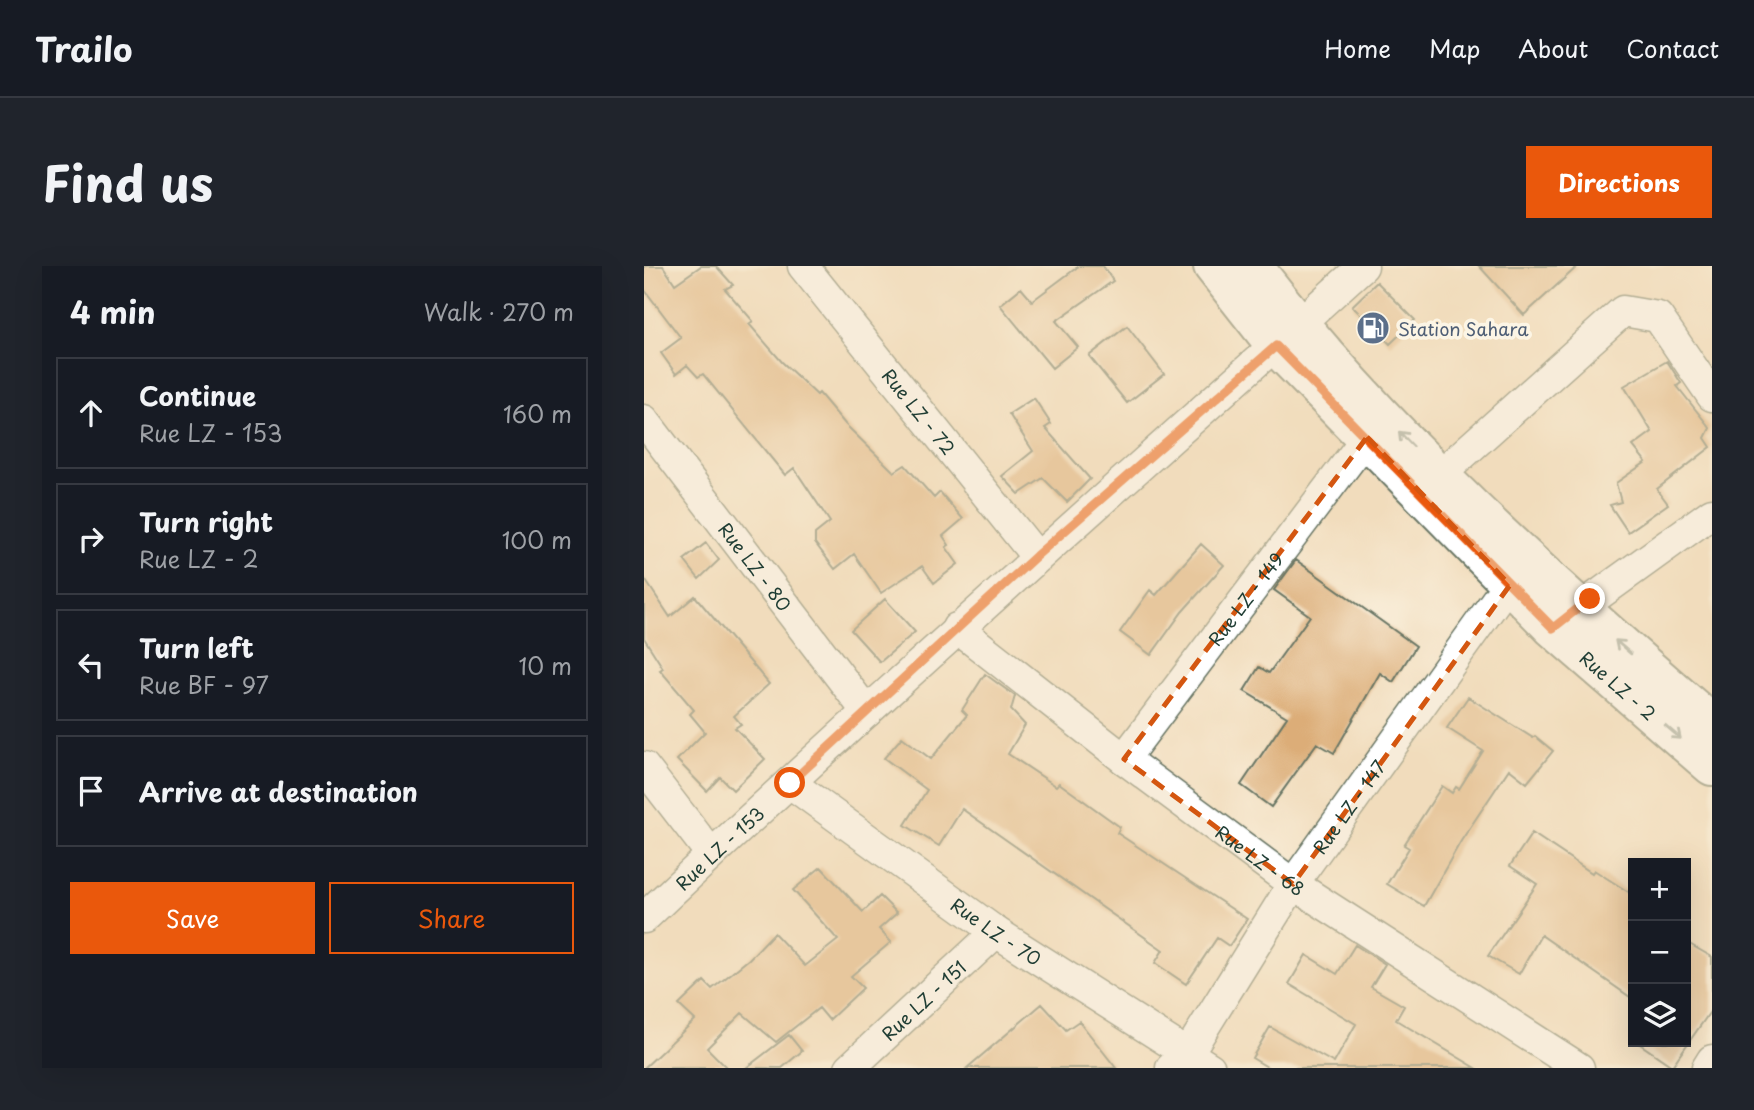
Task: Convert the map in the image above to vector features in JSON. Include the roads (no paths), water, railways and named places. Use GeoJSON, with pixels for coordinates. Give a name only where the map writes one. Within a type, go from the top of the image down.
{"type":"FeatureCollection","features":[{"type":"Feature","properties":{"kind":"main road","name":"Rue LZ - 2"},"geometry":{"type":"LineString","coordinates":[[1213,266],[1441,474],[1566,618],[1712,765]]}},
{"type":"Feature","properties":{"kind":"main road","name":"Rue LZ - 2"},"geometry":{"type":"LineString","coordinates":[[1253,266],[1288,334],[1367,438],[1510,585],[1566,618],[1712,724]]}},
{"type":"Feature","properties":{"kind":"street","name":"Rue LZ - 72"},"geometry":{"type":"LineString","coordinates":[[803,266],[1036,556]]}},
{"type":"Feature","properties":{"kind":"street","name":"Rue LZ - 153"},"geometry":{"type":"LineString","coordinates":[[644,918],[1036,556],[1363,266]]}},
{"type":"Feature","properties":{"kind":"street"},"geometry":{"type":"LineString","coordinates":[[1441,474],[1623,311],[1658,317],[1712,396]]}},
{"type":"Feature","properties":{"kind":"street","name":"Rue LZ - 80"},"geometry":{"type":"LineString","coordinates":[[644,420],[867,712]]}},
{"type":"Feature","properties":{"kind":"street","name":"Rue LZ - 149"},"geometry":{"type":"LineString","coordinates":[[1125,759],[1367,438]]}},
{"type":"Feature","properties":{"kind":"street"},"geometry":{"type":"LineString","coordinates":[[1566,618],[1712,513]]}},
{"type":"Feature","properties":{"kind":"street","name":"Rue LZ - 147"},"geometry":{"type":"LineString","coordinates":[[1190,1063],[1293,884],[1497,598],[1510,585]]}},
{"type":"Feature","properties":{"kind":"street","name":"Rue LZ - 68"},"geometry":{"type":"LineString","coordinates":[[957,628],[1125,759],[1293,884],[1579,1068]]}},
{"type":"Feature","properties":{"kind":"street"},"geometry":{"type":"LineString","coordinates":[[644,767],[711,855]]}},
{"type":"Feature","properties":{"kind":"street","name":"Rue LZ - 70"},"geometry":{"type":"LineString","coordinates":[[790,783],[996,932],[1190,1063]]}},
{"type":"Feature","properties":{"kind":"street","name":"Rue LZ - 151"},"geometry":{"type":"LineString","coordinates":[[850,1068],[996,932]]}},
{"type":"Feature","properties":{"kind":"street"},"geometry":{"type":"LineString","coordinates":[[1707,1068],[1712,1060]]}},
{"type":"Feature","properties":{"kind":"place","name":"Station Sahara"},"geometry":{"type":"Point","coordinates":[1373,328]}}]}
